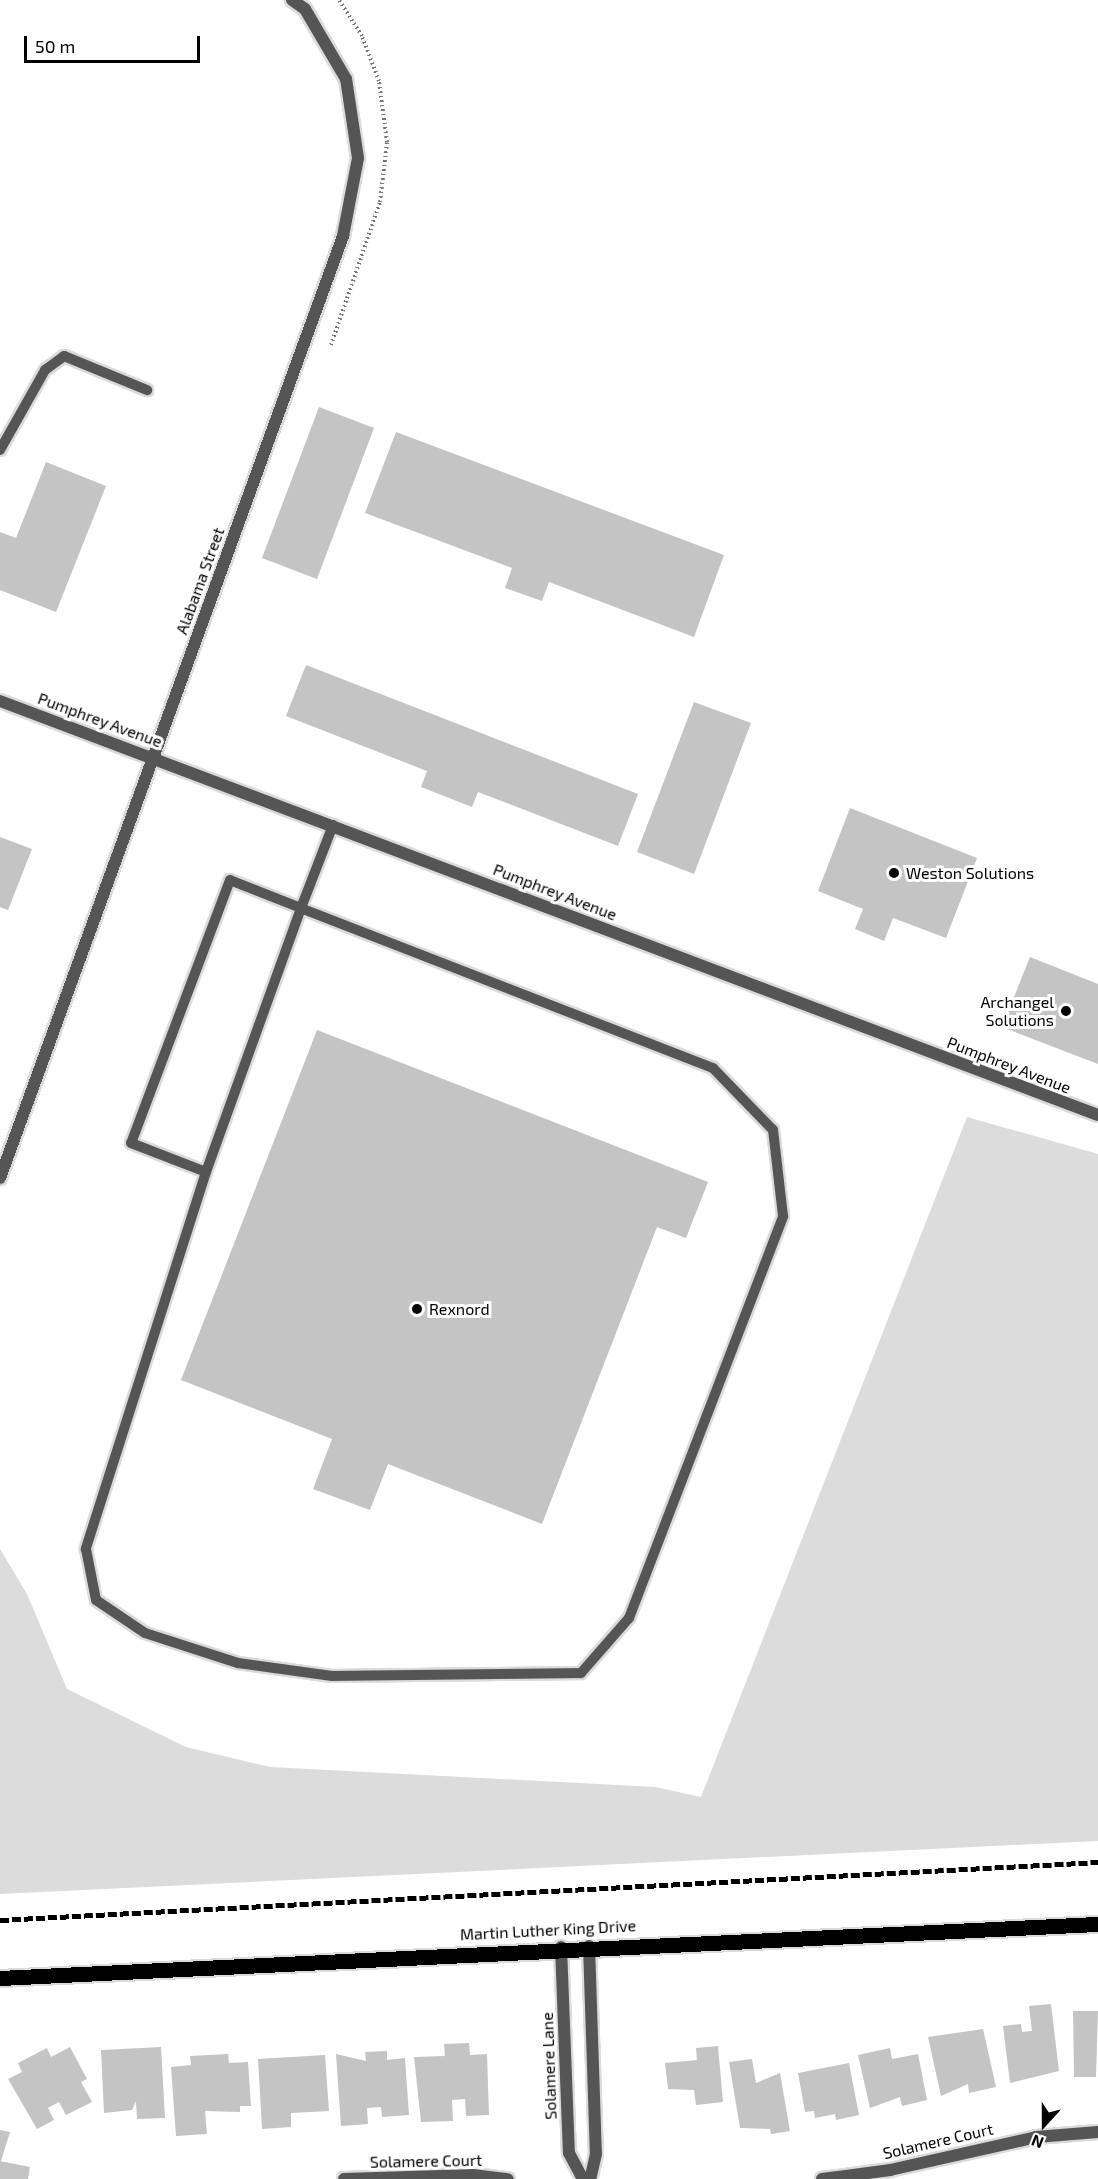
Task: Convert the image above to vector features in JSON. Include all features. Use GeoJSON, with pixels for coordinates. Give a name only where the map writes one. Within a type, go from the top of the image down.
{"type":"FeatureCollection","features":[{"type":"Feature","properties":{"kind":"main road","name":"Martin Luther King Drive"},"geometry":{"type":"LineString","coordinates":[[0,1978],[561,1947],[1098,1924]]}},
{"type":"Feature","properties":{"kind":"street","name":"Alabama Street"},"geometry":{"type":"LineString","coordinates":[[0,1178],[343,236],[358,158],[346,79],[304,9],[292,0]]}},
{"type":"Feature","properties":{"kind":"street","name":"Pumphrey Avenue"},"geometry":{"type":"LineString","coordinates":[[0,701],[154,757],[1098,1115]]}},
{"type":"Feature","properties":{"kind":"street"},"geometry":{"type":"LineString","coordinates":[[589,1946],[596,2154],[590,2179]]}},
{"type":"Feature","properties":{"kind":"street","name":"Solamere Lane"},"geometry":{"type":"LineString","coordinates":[[561,1947],[569,2153],[583,2179]]}},
{"type":"Feature","properties":{"kind":"street","name":"Solamere Court"},"geometry":{"type":"LineString","coordinates":[[822,2179],[891,2175],[1036,2137],[1098,2132]]}},
{"type":"Feature","properties":{"kind":"street","name":"Solamere Court"},"geometry":{"type":"LineString","coordinates":[[344,2179],[473,2175],[508,2179]]}},
{"type":"Feature","properties":{"kind":"lane"},"geometry":{"type":"LineString","coordinates":[[0,450],[45,370],[64,356],[147,390]]}},
{"type":"Feature","properties":{"kind":"lane"},"geometry":{"type":"LineString","coordinates":[[206,1172],[131,1143],[230,880],[301,908],[713,1068],[773,1130],[783,1215],[629,1618],[581,1673],[332,1676],[238,1663],[145,1633],[96,1600],[86,1549],[206,1172],[301,908],[333,825]]}},
{"type":"Feature","properties":{"kind":"shaded area"},"geometry":{"type":"Polygon","coordinates":[[[967,1117],[1098,1154],[1098,1841],[0,1894],[0,1549],[27,1594],[67,1689],[186,1747],[270,1767],[655,1787],[701,1797],[967,1117]]]}},
{"type":"Feature","properties":{"kind":"building"},"geometry":{"type":"Polygon","coordinates":[[[319,407],[374,428],[317,579],[262,558],[319,407]]]}},
{"type":"Feature","properties":{"kind":"building"},"geometry":{"type":"Polygon","coordinates":[[[396,432],[724,555],[694,637],[549,582],[542,601],[505,588],[512,568],[365,513],[396,432]]]}},
{"type":"Feature","properties":{"kind":"building"},"geometry":{"type":"Polygon","coordinates":[[[46,462],[106,486],[56,612],[0,590],[0,532],[16,538],[46,462]]]}},
{"type":"Feature","properties":{"kind":"building"},"geometry":{"type":"Polygon","coordinates":[[[306,665],[638,794],[618,846],[478,792],[472,807],[421,787],[427,771],[286,716],[306,665]]]}},
{"type":"Feature","properties":{"kind":"building"},"geometry":{"type":"Polygon","coordinates":[[[694,702],[751,723],[694,874],[637,852],[694,702]]]}},
{"type":"Feature","properties":{"kind":"building"},"geometry":{"type":"Polygon","coordinates":[[[850,808],[977,858],[946,938],[893,918],[884,941],[855,929],[863,909],[818,891],[850,808]]]}},
{"type":"Feature","properties":{"kind":"building"},"geometry":{"type":"Polygon","coordinates":[[[0,837],[32,849],[8,910],[0,907],[0,837]]]}},
{"type":"Feature","properties":{"kind":"building"},"geometry":{"type":"Polygon","coordinates":[[[1030,957],[1098,984],[1098,1064],[1002,1027],[1030,957]]]}},
{"type":"Feature","properties":{"kind":"building","name":"Rexnord"},"geometry":{"type":"Polygon","coordinates":[[[317,1030],[708,1182],[686,1238],[657,1227],[542,1524],[388,1464],[370,1510],[313,1489],[332,1439],[181,1380],[317,1030]]]}},
{"type":"Feature","properties":{"kind":"building"},"geometry":{"type":"Polygon","coordinates":[[[1051,2004],[1059,2071],[1010,2083],[1003,2026],[1021,2024],[1022,2032],[1032,2031],[1029,2006],[1051,2004]]]}},
{"type":"Feature","properties":{"kind":"building"},"geometry":{"type":"Polygon","coordinates":[[[1073,2011],[1098,2011],[1096,2077],[1074,2077],[1073,2011]]]}},
{"type":"Feature","properties":{"kind":"building"},"geometry":{"type":"Polygon","coordinates":[[[983,2029],[996,2087],[969,2093],[968,2084],[941,2096],[928,2037],[983,2029]]]}},
{"type":"Feature","properties":{"kind":"building"},"geometry":{"type":"Polygon","coordinates":[[[469,2043],[470,2055],[487,2054],[489,2115],[466,2116],[465,2099],[452,2100],[453,2121],[421,2122],[414,2057],[445,2056],[444,2044],[469,2043]]]}},
{"type":"Feature","properties":{"kind":"building"},"geometry":{"type":"Polygon","coordinates":[[[718,2046],[723,2102],[696,2105],[694,2090],[668,2089],[665,2063],[697,2060],[696,2048],[718,2046]]]}},
{"type":"Feature","properties":{"kind":"building"},"geometry":{"type":"Polygon","coordinates":[[[70,2047],[87,2079],[81,2082],[92,2102],[66,2115],[59,2102],[48,2108],[54,2120],[37,2129],[8,2079],[22,2072],[18,2063],[47,2048],[51,2057],[70,2047]]]}},
{"type":"Feature","properties":{"kind":"building"},"geometry":{"type":"Polygon","coordinates":[[[161,2047],[165,2118],[137,2119],[136,2101],[132,2110],[104,2113],[101,2050],[161,2047]]]}},
{"type":"Feature","properties":{"kind":"building"},"geometry":{"type":"Polygon","coordinates":[[[890,2048],[892,2059],[918,2054],[927,2100],[902,2106],[900,2097],[870,2108],[858,2055],[890,2048]]]}},
{"type":"Feature","properties":{"kind":"building"},"geometry":{"type":"Polygon","coordinates":[[[387,2051],[387,2060],[405,2058],[409,2115],[382,2117],[381,2107],[367,2108],[368,2124],[341,2126],[336,2054],[366,2061],[365,2052],[387,2051]]]}},
{"type":"Feature","properties":{"kind":"building"},"geometry":{"type":"Polygon","coordinates":[[[228,2054],[229,2063],[248,2062],[251,2106],[240,2106],[240,2112],[205,2111],[207,2134],[176,2136],[171,2067],[191,2065],[190,2056],[228,2054]]]}},
{"type":"Feature","properties":{"kind":"building"},"geometry":{"type":"Polygon","coordinates":[[[325,2055],[329,2111],[291,2113],[291,2127],[262,2129],[258,2059],[325,2055]]]}},
{"type":"Feature","properties":{"kind":"building"},"geometry":{"type":"Polygon","coordinates":[[[752,2059],[756,2083],[780,2073],[790,2131],[771,2134],[770,2129],[740,2128],[729,2062],[752,2059]]]}},
{"type":"Feature","properties":{"kind":"building"},"geometry":{"type":"Polygon","coordinates":[[[849,2063],[859,2115],[836,2120],[835,2114],[815,2118],[814,2111],[805,2112],[798,2073],[849,2063]]]}},
{"type":"Feature","properties":{"kind":"building"},"geometry":{"type":"Polygon","coordinates":[[[0,2130],[10,2132],[1,2161],[0,2161],[0,2130]]]}},
{"type":"Feature","properties":{"kind":"building"},"geometry":{"type":"Polygon","coordinates":[[[0,2161],[30,2167],[28,2179],[0,2179],[0,2161]]]}},
{"type":"Feature","properties":{"kind":"railway"},"geometry":{"type":"LineString","coordinates":[[0,1920],[1098,1862]]}},
{"type":"Feature","properties":{"kind":"place","name":"Weston Solutions"},"geometry":{"type":"Point","coordinates":[894,873]}},
{"type":"Feature","properties":{"kind":"place","name":"Archangel Solutions"},"geometry":{"type":"Point","coordinates":[1066,1011]}},
{"type":"Feature","properties":{"kind":"place","name":"Rexnord"},"geometry":{"type":"Point","coordinates":[417,1309]}}]}
